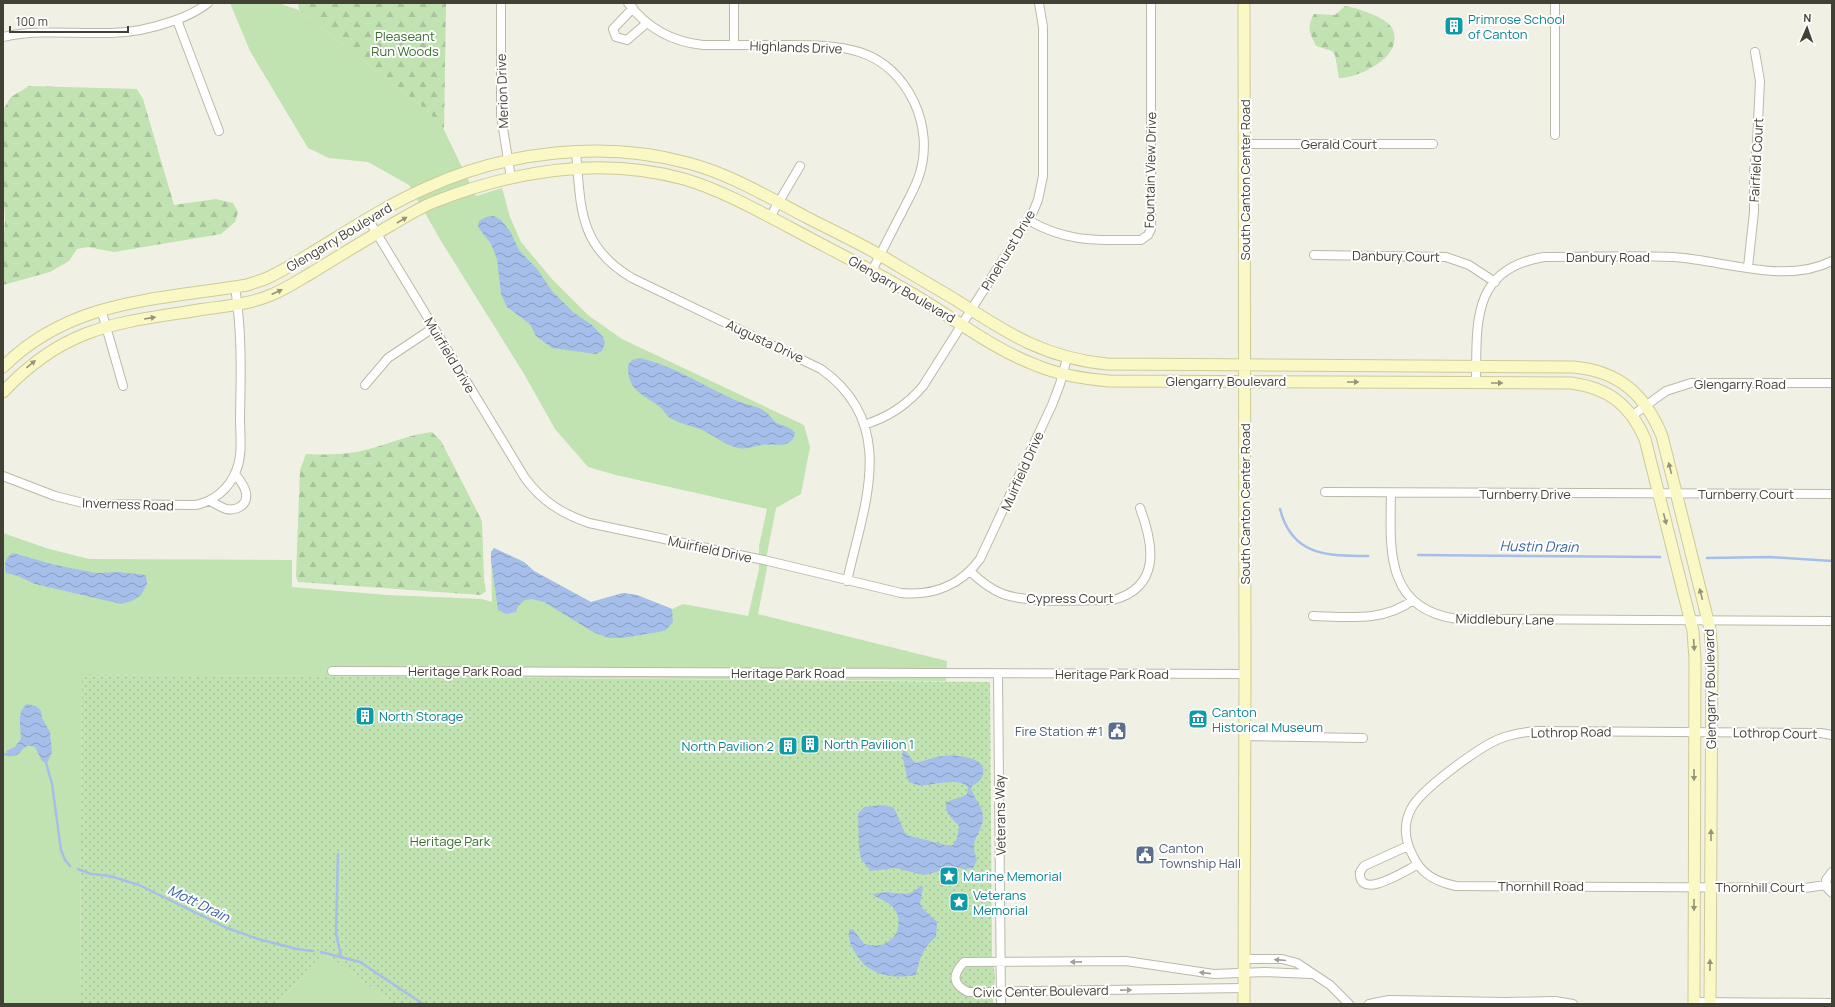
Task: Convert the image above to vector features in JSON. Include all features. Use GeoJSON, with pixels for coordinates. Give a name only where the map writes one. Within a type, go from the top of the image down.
{"type":"FeatureCollection","features":[{"type":"Feature","properties":{"kind":"street"},"geometry":{"type":"LineString","coordinates":[[3,36],[32,33],[119,32],[151,28],[177,20],[196,11],[208,3]]}},
{"type":"Feature","properties":{"kind":"street","name":"Merion Drive"},"geometry":{"type":"LineString","coordinates":[[501,3],[500,101],[503,132],[511,178]]}},
{"type":"Feature","properties":{"kind":"street"},"geometry":{"type":"LineString","coordinates":[[734,3],[734,45]]}},
{"type":"Feature","properties":{"kind":"street","name":"Pinehurst Drive"},"geometry":{"type":"LineString","coordinates":[[864,425],[892,414],[913,398],[1028,220],[1038,200],[1043,176],[1043,27],[1039,3]]}},
{"type":"Feature","properties":{"kind":"street","name":"Fountain View Drive"},"geometry":{"type":"LineString","coordinates":[[1028,220],[1054,233],[1083,240],[1141,240],[1148,235],[1151,228],[1151,3]]}},
{"type":"Feature","properties":{"kind":"street","name":"South Canton Center Road"},"geometry":{"type":"LineString","coordinates":[[1244,3],[1244,1004]]}},
{"type":"Feature","properties":{"kind":"street"},"geometry":{"type":"LineString","coordinates":[[1555,3],[1555,135]]}},
{"type":"Feature","properties":{"kind":"street","name":"Highlands Drive"},"geometry":{"type":"LineString","coordinates":[[647,23],[627,40],[616,37],[613,29],[630,6],[647,23],[665,35],[685,42],[703,45],[828,45],[849,48],[880,62],[894,74],[906,88],[915,104],[921,121],[924,142],[923,161],[915,187],[872,271]]}},
{"type":"Feature","properties":{"kind":"street"},"geometry":{"type":"LineString","coordinates":[[177,20],[219,131]]}},
{"type":"Feature","properties":{"kind":"street","name":"Fairfield Court"},"geometry":{"type":"LineString","coordinates":[[1748,267],[1754,212],[1754,172],[1760,81],[1755,52]]}},
{"type":"Feature","properties":{"kind":"street","name":"Gerald Court"},"geometry":{"type":"LineString","coordinates":[[1245,144],[1432,144]]}},
{"type":"Feature","properties":{"kind":"street","name":"Glengarry Boulevard"},"geometry":{"type":"LineString","coordinates":[[3,367],[27,346],[50,331],[72,320],[101,309],[235,287],[256,282],[274,275],[368,219],[427,187],[470,171],[508,162],[544,155],[576,152],[632,153],[688,163],[729,178],[880,256],[1019,339],[1042,350],[1066,358],[1094,363],[1127,364],[1565,367],[1587,368],[1608,375],[1629,388],[1646,405],[1662,436],[1708,620],[1712,653],[1710,1003]]}},
{"type":"Feature","properties":{"kind":"street","name":"Augusta Drive"},"geometry":{"type":"LineString","coordinates":[[576,152],[581,208],[585,225],[596,247],[612,264],[632,278],[820,369],[835,380],[848,394],[864,425],[870,448],[870,474],[847,581]]}},
{"type":"Feature","properties":{"kind":"street"},"geometry":{"type":"LineString","coordinates":[[682,179],[688,163]]}},
{"type":"Feature","properties":{"kind":"street"},"geometry":{"type":"LineString","coordinates":[[770,217],[800,166]]}},
{"type":"Feature","properties":{"kind":"street","name":"Glengarry Boulevard"},"geometry":{"type":"LineString","coordinates":[[3,392],[27,367],[58,346],[81,334],[105,326],[262,299],[282,290],[434,202],[511,178],[578,168],[631,169],[682,179],[720,192],[872,271],[1016,357],[1062,374],[1091,379],[1127,381],[1565,383],[1583,385],[1599,390],[1611,396],[1624,406],[1639,425],[1645,440],[1693,631],[1695,658],[1694,1003]]}},
{"type":"Feature","properties":{"kind":"street","name":"Muirfield Drive"},"geometry":{"type":"LineString","coordinates":[[368,219],[525,478],[541,497],[559,510],[589,523],[901,592],[920,594],[947,587],[970,571],[980,559],[987,547],[1052,405],[1066,358]]}},
{"type":"Feature","properties":{"kind":"street","name":"Danbury Court"},"geometry":{"type":"LineString","coordinates":[[1314,255],[1446,257],[1469,265],[1495,282]]}},
{"type":"Feature","properties":{"kind":"street","name":"Danbury Road"},"geometry":{"type":"LineString","coordinates":[[1476,383],[1479,313],[1488,291],[1503,273],[1530,259],[1544,257],[1674,258],[1789,272],[1817,268],[1832,261]]}},
{"type":"Feature","properties":{"kind":"street","name":"Inverness Road"},"geometry":{"type":"LineString","coordinates":[[3,476],[55,496],[86,504],[187,506],[209,501],[224,490],[235,474],[240,455],[241,346],[235,287]]}},
{"type":"Feature","properties":{"kind":"street"},"geometry":{"type":"LineString","coordinates":[[101,309],[123,386]]}},
{"type":"Feature","properties":{"kind":"street"},"geometry":{"type":"LineString","coordinates":[[365,385],[388,358],[433,328]]}},
{"type":"Feature","properties":{"kind":"street"},"geometry":{"type":"LineString","coordinates":[[1127,364],[1127,381]]}},
{"type":"Feature","properties":{"kind":"street"},"geometry":{"type":"LineString","coordinates":[[1326,365],[1326,382]]}},
{"type":"Feature","properties":{"kind":"street"},"geometry":{"type":"LineString","coordinates":[[1434,383],[1435,366]]}},
{"type":"Feature","properties":{"kind":"street"},"geometry":{"type":"LineString","coordinates":[[1565,367],[1565,383]]}},
{"type":"Feature","properties":{"kind":"street","name":"Glengarry Road"},"geometry":{"type":"LineString","coordinates":[[1632,415],[1666,391],[1691,383],[1832,383]]}},
{"type":"Feature","properties":{"kind":"street"},"geometry":{"type":"LineString","coordinates":[[209,501],[226,509],[236,509],[242,506],[246,500],[246,493],[244,486],[235,474]]}},
{"type":"Feature","properties":{"kind":"street","name":"Turnberry Drive"},"geometry":{"type":"LineString","coordinates":[[1325,492],[1659,494]]}},
{"type":"Feature","properties":{"kind":"street","name":"Middlebury Lane"},"geometry":{"type":"LineString","coordinates":[[1391,493],[1391,547],[1393,563],[1398,580],[1413,600],[1435,614],[1457,619],[1832,621]]}},
{"type":"Feature","properties":{"kind":"street","name":"Turnberry Court"},"geometry":{"type":"LineString","coordinates":[[1659,494],[1832,494]]}},
{"type":"Feature","properties":{"kind":"street","name":"Cypress Court"},"geometry":{"type":"LineString","coordinates":[[970,571],[990,587],[1016,598],[1030,600],[1113,600],[1122,597],[1132,592],[1140,584],[1150,566],[1151,556],[1149,536],[1140,508]]}},
{"type":"Feature","properties":{"kind":"street"},"geometry":{"type":"LineString","coordinates":[[1313,616],[1370,617],[1398,610],[1413,600]]}},
{"type":"Feature","properties":{"kind":"street","name":"Heritage Park Road"},"geometry":{"type":"LineString","coordinates":[[332,671],[1245,674]]}},
{"type":"Feature","properties":{"kind":"street","name":"Veterans Way"},"geometry":{"type":"LineString","coordinates":[[998,674],[1001,1004]]}},
{"type":"Feature","properties":{"kind":"street","name":"Lothrop Road"},"geometry":{"type":"LineString","coordinates":[[1408,846],[1406,826],[1410,809],[1417,798],[1488,744],[1518,733],[1538,731],[1694,732]]}},
{"type":"Feature","properties":{"kind":"street","name":"Lothrop Court"},"geometry":{"type":"LineString","coordinates":[[1694,732],[1821,733],[1832,735]]}},
{"type":"Feature","properties":{"kind":"street"},"geometry":{"type":"LineString","coordinates":[[1245,736],[1363,738]]}},
{"type":"Feature","properties":{"kind":"street"},"geometry":{"type":"LineString","coordinates":[[1408,846],[1364,866],[1360,872],[1361,880],[1366,885],[1374,886],[1417,865]]}},
{"type":"Feature","properties":{"kind":"street","name":"Thornhill Road"},"geometry":{"type":"LineString","coordinates":[[1408,846],[1417,865],[1434,879],[1456,886],[1694,887]]}},
{"type":"Feature","properties":{"kind":"street"},"geometry":{"type":"LineString","coordinates":[[1832,872],[1827,876],[1826,885],[1832,893]]}},
{"type":"Feature","properties":{"kind":"street","name":"Thornhill Court"},"geometry":{"type":"LineString","coordinates":[[1694,887],[1805,888],[1826,885]]}},
{"type":"Feature","properties":{"kind":"street"},"geometry":{"type":"LineString","coordinates":[[1244,958],[1282,959],[1297,963],[1333,988],[1349,1004]]}},
{"type":"Feature","properties":{"kind":"street","name":"Civic Center Boulevard"},"geometry":{"type":"LineString","coordinates":[[1244,988],[968,992],[959,988],[955,981],[957,970],[964,962],[1126,961],[1214,974],[1311,974]]}},
{"type":"Feature","properties":{"kind":"street"},"geometry":{"type":"LineString","coordinates":[[1369,1004],[1389,1000],[1506,1002],[1555,1001],[1573,1004]]}},
{"type":"Feature","properties":{"kind":"street"},"geometry":{"type":"LineString","coordinates":[[1694,1003],[1832,1003]]}},
{"type":"Feature","properties":{"kind":"green space"},"geometry":{"type":"Polygon","coordinates":[[[230,3],[278,3],[299,10],[428,111],[444,130],[476,196],[502,188],[510,217],[521,242],[551,278],[588,315],[622,339],[804,425],[810,447],[801,494],[776,508],[758,614],[947,661],[946,681],[82,674],[80,1004],[3,1004],[3,533],[49,549],[89,559],[292,560],[292,587],[387,595],[482,599],[492,602],[491,552],[494,548],[524,562],[534,571],[591,602],[623,593],[637,595],[672,609],[683,604],[748,616],[759,569],[759,546],[767,509],[616,475],[588,467],[555,429],[524,374],[441,241],[409,185],[368,162],[329,158],[308,148],[250,51],[230,3]]]}},
{"type":"Feature","properties":{"kind":"green space","name":"Pleaseant Run Woods"},"geometry":{"type":"Polygon","coordinates":[[[298,3],[446,3],[444,130],[428,111],[299,10],[298,3]]]}},
{"type":"Feature","properties":{"kind":"green space"},"geometry":{"type":"Polygon","coordinates":[[[1345,6],[1364,11],[1384,20],[1392,28],[1395,38],[1393,47],[1387,56],[1379,63],[1358,74],[1339,78],[1335,55],[1332,51],[1316,46],[1311,34],[1310,23],[1314,14],[1335,15],[1345,6]]]}},
{"type":"Feature","properties":{"kind":"green space"},"geometry":{"type":"Polygon","coordinates":[[[29,86],[137,89],[143,99],[174,205],[216,199],[233,203],[238,212],[235,222],[221,234],[114,252],[88,247],[77,249],[69,261],[50,272],[3,285],[5,220],[3,182],[3,110],[11,97],[29,86]]]}},
{"type":"Feature","properties":{"kind":"green space"},"geometry":{"type":"Polygon","coordinates":[[[432,432],[441,441],[482,521],[484,579],[486,591],[481,595],[298,582],[296,576],[300,470],[306,454],[320,455],[354,452],[370,449],[422,433],[432,432]]]}},
{"type":"Feature","properties":{"kind":"green space","name":"Heritage Park"},"geometry":{"type":"Polygon","coordinates":[[[82,674],[990,682],[992,956],[995,975],[993,1004],[394,1004],[324,953],[277,1004],[80,1004],[82,674]]]}},
{"type":"Feature","properties":{"kind":"green space"},"geometry":{"type":"Polygon","coordinates":[[[324,953],[394,1004],[277,1004],[324,953]]]}},
{"type":"Feature","properties":{"kind":"water"},"geometry":{"type":"Polygon","coordinates":[[[494,216],[501,220],[510,231],[519,250],[537,269],[552,291],[573,312],[592,325],[603,337],[605,343],[602,351],[596,354],[552,348],[536,336],[530,324],[507,307],[501,294],[497,259],[491,244],[478,227],[479,221],[486,217],[494,216]]]}},
{"type":"Feature","properties":{"kind":"water"},"geometry":{"type":"Polygon","coordinates":[[[640,358],[665,366],[735,400],[755,406],[767,413],[776,422],[793,431],[795,433],[793,438],[787,444],[782,445],[762,445],[747,448],[733,447],[700,429],[682,424],[672,419],[659,406],[641,394],[633,386],[628,373],[628,365],[632,360],[640,358]]]}},
{"type":"Feature","properties":{"kind":"water"},"geometry":{"type":"Polygon","coordinates":[[[494,548],[524,562],[534,571],[591,602],[623,593],[637,595],[672,609],[673,622],[666,630],[659,632],[622,638],[609,638],[593,632],[544,602],[532,599],[525,600],[518,606],[516,612],[506,614],[498,610],[491,560],[491,552],[494,548]]]}},
{"type":"Feature","properties":{"kind":"water"},"geometry":{"type":"Polygon","coordinates":[[[13,553],[55,565],[96,573],[118,572],[146,575],[147,584],[141,595],[132,601],[121,604],[35,584],[18,576],[6,573],[6,562],[8,557],[13,553]]]}},
{"type":"Feature","properties":{"kind":"water"},"geometry":{"type":"Polygon","coordinates":[[[27,704],[36,706],[41,711],[42,718],[50,732],[52,752],[47,763],[42,761],[35,747],[26,747],[20,753],[13,756],[8,756],[6,751],[15,747],[21,739],[20,715],[21,711],[27,704]]]}},
{"type":"Feature","properties":{"kind":"water"},"geometry":{"type":"Polygon","coordinates":[[[904,749],[915,763],[939,757],[963,756],[977,761],[981,765],[983,770],[982,777],[980,781],[971,788],[981,808],[983,816],[982,825],[974,844],[974,851],[977,860],[973,868],[965,869],[955,867],[924,875],[895,868],[871,871],[861,859],[858,814],[864,807],[884,805],[894,808],[906,835],[946,845],[953,845],[957,838],[959,826],[948,813],[946,803],[967,794],[968,787],[957,782],[917,785],[908,781],[902,754],[904,749]]]}},
{"type":"Feature","properties":{"kind":"water"},"geometry":{"type":"Polygon","coordinates":[[[920,886],[923,887],[920,904],[937,922],[936,937],[922,954],[916,975],[890,976],[867,967],[851,946],[849,931],[853,929],[864,944],[881,945],[894,937],[899,924],[897,914],[893,907],[872,894],[888,892],[906,894],[913,892],[920,886]]]}},
{"type":"Feature","properties":{"kind":"waterway","name":"Hustin Drain"},"geometry":{"type":"LineString","coordinates":[[1280,509],[1286,525],[1293,536],[1302,545],[1325,554],[1368,556]]}},
{"type":"Feature","properties":{"kind":"waterway","name":"Hustin Drain"},"geometry":{"type":"LineString","coordinates":[[1418,555],[1660,557]]}},
{"type":"Feature","properties":{"kind":"waterway","name":"Hustin Drain"},"geometry":{"type":"LineString","coordinates":[[1707,558],[1770,557],[1832,561]]}},
{"type":"Feature","properties":{"kind":"waterway","name":"Mott Drain"},"geometry":{"type":"LineString","coordinates":[[3,754],[10,755]]}},
{"type":"Feature","properties":{"kind":"waterway","name":"Mott Drain"},"geometry":{"type":"LineString","coordinates":[[45,759],[52,784],[61,850],[65,860],[70,866]]}},
{"type":"Feature","properties":{"kind":"waterway"},"geometry":{"type":"LineString","coordinates":[[338,854],[336,933],[341,956]]}},
{"type":"Feature","properties":{"kind":"waterway","name":"Mott Drain"},"geometry":{"type":"LineString","coordinates":[[78,869],[91,874],[110,876],[139,885],[227,928],[258,939],[297,949],[313,951]]}},
{"type":"Feature","properties":{"kind":"waterway","name":"Mott Drain"},"geometry":{"type":"LineString","coordinates":[[321,952],[360,962],[423,1004]]}},
{"type":"Feature","properties":{"kind":"place","name":"Primrose School of Canton"},"geometry":{"type":"Point","coordinates":[1454,26]}},
{"type":"Feature","properties":{"kind":"place","name":"North Storage"},"geometry":{"type":"Point","coordinates":[365,716]}},
{"type":"Feature","properties":{"kind":"place","name":"Canton Historical Museum"},"geometry":{"type":"Point","coordinates":[1198,719]}},
{"type":"Feature","properties":{"kind":"place","name":"Fire Station #1"},"geometry":{"type":"Point","coordinates":[1117,731]}},
{"type":"Feature","properties":{"kind":"place","name":"North Pavilion 1"},"geometry":{"type":"Point","coordinates":[810,744]}},
{"type":"Feature","properties":{"kind":"place","name":"North Pavilion 2"},"geometry":{"type":"Point","coordinates":[788,746]}},
{"type":"Feature","properties":{"kind":"place","name":"Canton Township Hall"},"geometry":{"type":"Point","coordinates":[1145,855]}},
{"type":"Feature","properties":{"kind":"place","name":"Marine Memorial"},"geometry":{"type":"Point","coordinates":[949,876]}},
{"type":"Feature","properties":{"kind":"place","name":"Veterans Memorial"},"geometry":{"type":"Point","coordinates":[959,902]}}]}
